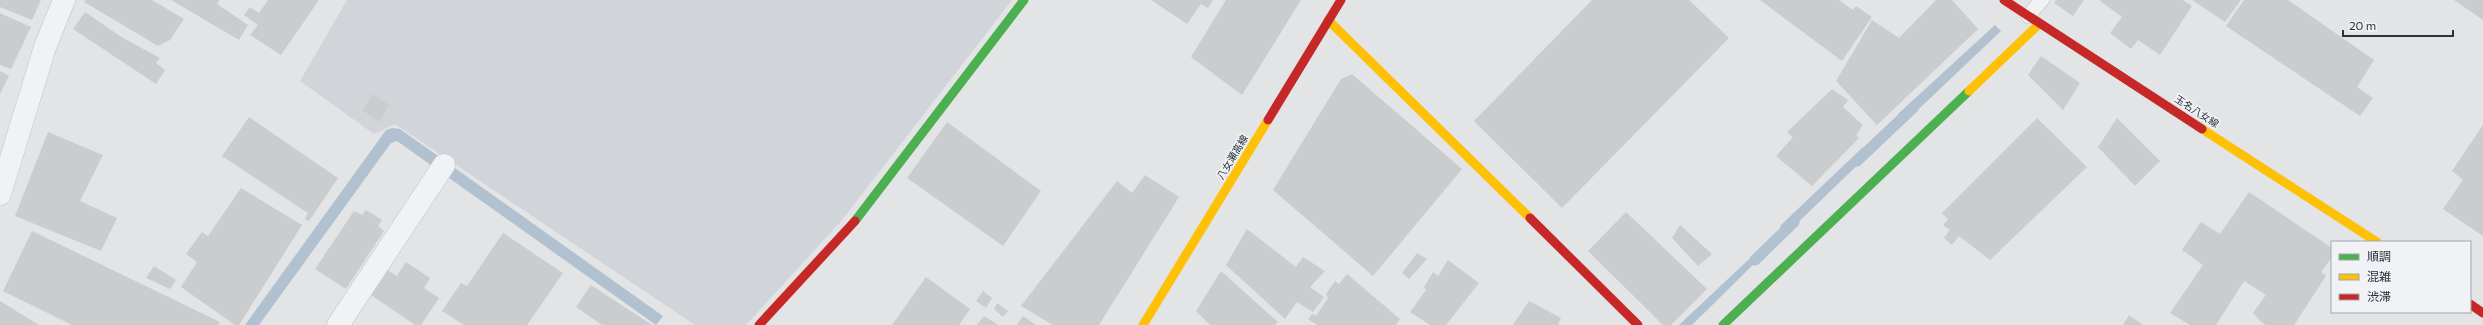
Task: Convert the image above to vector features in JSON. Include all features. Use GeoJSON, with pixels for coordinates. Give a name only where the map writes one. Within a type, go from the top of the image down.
{"type":"FeatureCollection","features":[{"type":"Feature","properties":{"kind":"street"},"geometry":{"type":"LineString","coordinates":[[0,194],[45,47],[64,0]]}},
{"type":"Feature","properties":{"kind":"street"},"geometry":{"type":"LineString","coordinates":[[759,325],[849,229],[1024,0]]}},
{"type":"Feature","properties":{"kind":"street","name":"八女瀬高線"},"geometry":{"type":"LineString","coordinates":[[1143,325],[1341,0]]}},
{"type":"Feature","properties":{"kind":"street","name":"玉名八女線"},"geometry":{"type":"LineString","coordinates":[[2004,0],[2375,241]]}},
{"type":"Feature","properties":{"kind":"street"},"geometry":{"type":"LineString","coordinates":[[1328,20],[1638,325]]}},
{"type":"Feature","properties":{"kind":"street"},"geometry":{"type":"LineString","coordinates":[[1723,325],[2033,20]]}},
{"type":"Feature","properties":{"kind":"street"},"geometry":{"type":"LineString","coordinates":[[338,325],[444,165]]}},
{"type":"Feature","properties":{"kind":"street"},"geometry":{"type":"LineString","coordinates":[[2471,305],[2483,312]]}},
{"type":"Feature","properties":{"kind":"lane"},"geometry":{"type":"LineString","coordinates":[[2033,20],[2042,0]]}},
{"type":"Feature","properties":{"kind":"shaded area"},"geometry":{"type":"Polygon","coordinates":[[[347,0],[1012,0],[842,220],[746,325],[695,325],[395,124],[374,134],[300,81],[347,0]]]}},
{"type":"Feature","properties":{"kind":"water"},"geometry":{"type":"Polygon","coordinates":[[[1995,25],[2001,31],[1904,123],[1898,114],[1995,25]]]}},
{"type":"Feature","properties":{"kind":"water"},"geometry":{"type":"Polygon","coordinates":[[[392,128],[400,129],[663,316],[656,325],[397,141],[391,143],[259,325],[245,325],[386,130],[392,128]]]}},
{"type":"Feature","properties":{"kind":"water"},"geometry":{"type":"Polygon","coordinates":[[[1863,147],[1869,154],[1786,234],[1780,226],[1863,147]]]}},
{"type":"Feature","properties":{"kind":"water"},"geometry":{"type":"Polygon","coordinates":[[[1763,246],[1767,251],[1692,325],[1679,325],[1763,246]]]}},
{"type":"Feature","properties":{"kind":"building"},"geometry":{"type":"Polygon","coordinates":[[[0,0],[41,0],[32,20],[0,7],[0,0]]]}},
{"type":"Feature","properties":{"kind":"building"},"geometry":{"type":"Polygon","coordinates":[[[85,0],[152,0],[184,19],[170,40],[158,46],[84,2],[85,0]]]}},
{"type":"Feature","properties":{"kind":"building"},"geometry":{"type":"Polygon","coordinates":[[[171,0],[220,0],[217,4],[248,25],[239,40],[171,0]]]}},
{"type":"Feature","properties":{"kind":"building"},"geometry":{"type":"Polygon","coordinates":[[[268,0],[319,0],[281,55],[250,35],[258,25],[244,15],[250,7],[259,13],[268,0]]]}},
{"type":"Feature","properties":{"kind":"building"},"geometry":{"type":"Polygon","coordinates":[[[1151,0],[1213,0],[1208,8],[1201,4],[1187,24],[1151,0]]]}},
{"type":"Feature","properties":{"kind":"building"},"geometry":{"type":"Polygon","coordinates":[[[1226,0],[1301,0],[1242,95],[1191,57],[1226,0]]]}},
{"type":"Feature","properties":{"kind":"building"},"geometry":{"type":"Polygon","coordinates":[[[1592,0],[1689,0],[1729,38],[1562,208],[1474,121],[1592,0]]]}},
{"type":"Feature","properties":{"kind":"building"},"geometry":{"type":"Polygon","coordinates":[[[1760,0],[1839,0],[1853,10],[1856,6],[1872,17],[1842,61],[1760,0]]]}},
{"type":"Feature","properties":{"kind":"building"},"geometry":{"type":"Polygon","coordinates":[[[1936,0],[1952,0],[1978,29],[1877,125],[1836,81],[1872,20],[1899,38],[1936,0]]]}},
{"type":"Feature","properties":{"kind":"building"},"geometry":{"type":"Polygon","coordinates":[[[2056,0],[2084,0],[2073,16],[2054,3],[2056,0]]]}},
{"type":"Feature","properties":{"kind":"building"},"geometry":{"type":"Polygon","coordinates":[[[2099,0],[2183,0],[2192,6],[2160,55],[2138,40],[2131,49],[2110,33],[2122,17],[2099,0]]]}},
{"type":"Feature","properties":{"kind":"building"},"geometry":{"type":"Polygon","coordinates":[[[2192,0],[2241,0],[2225,22],[2192,0]]]}},
{"type":"Feature","properties":{"kind":"building"},"geometry":{"type":"Polygon","coordinates":[[[2244,0],[2288,0],[2374,60],[2357,87],[2373,98],[2360,116],[2226,26],[2244,0]]]}},
{"type":"Feature","properties":{"kind":"building"},"geometry":{"type":"Polygon","coordinates":[[[2454,0],[2483,0],[2483,20],[2454,0]]]}},
{"type":"Feature","properties":{"kind":"building"},"geometry":{"type":"Polygon","coordinates":[[[85,12],[123,38],[160,58],[156,63],[165,70],[156,84],[73,29],[85,12]]]}},
{"type":"Feature","properties":{"kind":"building"},"geometry":{"type":"Polygon","coordinates":[[[0,13],[31,27],[11,69],[0,65],[0,13]]]}},
{"type":"Feature","properties":{"kind":"building"},"geometry":{"type":"Polygon","coordinates":[[[2041,56],[2080,83],[2063,110],[2028,75],[2041,56]]]}},
{"type":"Feature","properties":{"kind":"building"},"geometry":{"type":"Polygon","coordinates":[[[0,71],[9,76],[0,94],[0,71]]]}},
{"type":"Feature","properties":{"kind":"building"},"geometry":{"type":"Polygon","coordinates":[[[1352,74],[1462,169],[1373,276],[1273,190],[1341,79],[1352,74]]]}},
{"type":"Feature","properties":{"kind":"building"},"geometry":{"type":"Polygon","coordinates":[[[1832,89],[1848,100],[1843,107],[1863,125],[1856,135],[1859,138],[1812,186],[1776,156],[1793,137],[1787,132],[1832,89]]]}},
{"type":"Feature","properties":{"kind":"building"},"geometry":{"type":"Polygon","coordinates":[[[373,94],[389,105],[379,122],[362,110],[373,94]]]}},
{"type":"Feature","properties":{"kind":"building"},"geometry":{"type":"Polygon","coordinates":[[[249,117],[338,178],[309,221],[305,219],[308,213],[222,156],[249,117]]]}},
{"type":"Feature","properties":{"kind":"building"},"geometry":{"type":"Polygon","coordinates":[[[2037,118],[2087,167],[1990,260],[1959,236],[1952,245],[1944,238],[1950,230],[1943,225],[1948,219],[1942,213],[2037,118]]]}},
{"type":"Feature","properties":{"kind":"building"},"geometry":{"type":"Polygon","coordinates":[[[2117,118],[2160,161],[2135,186],[2098,147],[2117,118]]]}},
{"type":"Feature","properties":{"kind":"building"},"geometry":{"type":"Polygon","coordinates":[[[947,122],[1041,191],[1003,246],[907,178],[947,122]]]}},
{"type":"Feature","properties":{"kind":"building"},"geometry":{"type":"Polygon","coordinates":[[[2483,125],[2483,236],[2443,209],[2463,180],[2452,171],[2483,125]]]}},
{"type":"Feature","properties":{"kind":"building"},"geometry":{"type":"Polygon","coordinates":[[[48,132],[103,155],[80,201],[117,218],[101,251],[15,216],[48,132]]]}},
{"type":"Feature","properties":{"kind":"building"},"geometry":{"type":"Polygon","coordinates":[[[1145,175],[1179,197],[1099,325],[1053,325],[1021,306],[1117,181],[1132,193],[1145,175]]]}},
{"type":"Feature","properties":{"kind":"building"},"geometry":{"type":"Polygon","coordinates":[[[241,188],[302,225],[239,325],[235,325],[181,287],[197,262],[186,254],[202,232],[208,236],[241,188]]]}},
{"type":"Feature","properties":{"kind":"building"},"geometry":{"type":"Polygon","coordinates":[[[2249,192],[2331,247],[2331,258],[2321,272],[2326,276],[2294,325],[2266,325],[2261,322],[2253,313],[2266,295],[2244,281],[2216,325],[2190,325],[2170,313],[2203,265],[2182,250],[2201,222],[2220,234],[2249,192]]]}},
{"type":"Feature","properties":{"kind":"building"},"geometry":{"type":"Polygon","coordinates":[[[366,210],[382,220],[378,226],[384,231],[346,289],[315,269],[354,211],[362,215],[366,210]]]}},
{"type":"Feature","properties":{"kind":"building"},"geometry":{"type":"Polygon","coordinates":[[[1626,212],[1707,289],[1671,325],[1663,325],[1588,251],[1626,212]]]}},
{"type":"Feature","properties":{"kind":"building"},"geometry":{"type":"Polygon","coordinates":[[[1680,225],[1712,254],[1698,266],[1672,238],[1680,225]]]}},
{"type":"Feature","properties":{"kind":"building"},"geometry":{"type":"Polygon","coordinates":[[[1247,229],[1296,267],[1303,257],[1325,271],[1310,287],[1324,297],[1313,312],[1297,302],[1285,319],[1226,265],[1247,229]]]}},
{"type":"Feature","properties":{"kind":"building"},"geometry":{"type":"Polygon","coordinates":[[[32,231],[220,322],[218,325],[72,325],[3,291],[32,231]]]}},
{"type":"Feature","properties":{"kind":"building"},"geometry":{"type":"Polygon","coordinates":[[[503,233],[563,273],[527,325],[464,325],[442,311],[461,283],[467,286],[503,233]]]}},
{"type":"Feature","properties":{"kind":"building"},"geometry":{"type":"Polygon","coordinates":[[[1417,253],[1427,259],[1409,279],[1402,273],[1417,253]]]}},
{"type":"Feature","properties":{"kind":"building"},"geometry":{"type":"Polygon","coordinates":[[[1448,260],[1479,283],[1446,325],[1430,325],[1410,312],[1426,290],[1424,287],[1433,272],[1438,276],[1448,260]]]}},
{"type":"Feature","properties":{"kind":"building"},"geometry":{"type":"Polygon","coordinates":[[[406,262],[430,278],[424,288],[439,298],[421,325],[415,325],[371,295],[387,270],[397,276],[406,262]]]}},
{"type":"Feature","properties":{"kind":"building"},"geometry":{"type":"Polygon","coordinates":[[[154,266],[176,280],[170,289],[146,278],[154,266]]]}},
{"type":"Feature","properties":{"kind":"building"},"geometry":{"type":"Polygon","coordinates":[[[1221,271],[1278,322],[1275,325],[1210,325],[1196,311],[1221,271]]]}},
{"type":"Feature","properties":{"kind":"building"},"geometry":{"type":"Polygon","coordinates":[[[1347,274],[1400,319],[1396,325],[1317,325],[1308,319],[1312,314],[1316,316],[1328,298],[1326,294],[1335,281],[1339,284],[1347,274]]]}},
{"type":"Feature","properties":{"kind":"building"},"geometry":{"type":"Polygon","coordinates":[[[926,277],[970,309],[959,325],[892,325],[926,277]]]}},
{"type":"Feature","properties":{"kind":"building"},"geometry":{"type":"Polygon","coordinates":[[[591,285],[652,325],[602,325],[576,307],[591,285]]]}},
{"type":"Feature","properties":{"kind":"building"},"geometry":{"type":"Polygon","coordinates":[[[983,291],[992,298],[986,308],[976,301],[983,291]]]}},
{"type":"Feature","properties":{"kind":"building"},"geometry":{"type":"Polygon","coordinates":[[[0,301],[39,325],[0,325],[0,301]]]}},
{"type":"Feature","properties":{"kind":"building"},"geometry":{"type":"Polygon","coordinates":[[[1529,301],[1561,318],[1558,324],[1560,325],[1513,325],[1529,301]]]}},
{"type":"Feature","properties":{"kind":"building"},"geometry":{"type":"Polygon","coordinates":[[[997,303],[1008,311],[1003,317],[994,309],[997,303]]]}},
{"type":"Feature","properties":{"kind":"building"},"geometry":{"type":"Polygon","coordinates":[[[2129,315],[2143,325],[2123,325],[2129,315]]]}},
{"type":"Feature","properties":{"kind":"building"},"geometry":{"type":"Polygon","coordinates":[[[984,316],[998,325],[977,325],[984,316]]]}},
{"type":"Feature","properties":{"kind":"building"},"geometry":{"type":"Polygon","coordinates":[[[1023,316],[1036,325],[1017,325],[1023,316]]]}},
{"type":"Feature","properties":{"kind":"waterway"},"geometry":{"type":"LineString","coordinates":[[1857,161],[1913,108]]}},
{"type":"Feature","properties":{"kind":"waterway"},"geometry":{"type":"LineString","coordinates":[[1755,260],[1794,222]]}},
{"type":"Feature","properties":{"kind":"traffic: fast"},"geometry":{"type":"LineString","coordinates":[[855,221],[1024,0]]}},
{"type":"Feature","properties":{"kind":"traffic: fast"},"geometry":{"type":"LineString","coordinates":[[1723,325],[1969,91]]}},
{"type":"Feature","properties":{"kind":"traffic: slow"},"geometry":{"type":"LineString","coordinates":[[1328,20],[1530,218]]}},
{"type":"Feature","properties":{"kind":"traffic: slow"},"geometry":{"type":"LineString","coordinates":[[1969,91],[2039,24]]}},
{"type":"Feature","properties":{"kind":"traffic: slow"},"geometry":{"type":"LineString","coordinates":[[1143,325],[1268,120]]}},
{"type":"Feature","properties":{"kind":"traffic: slow"},"geometry":{"type":"LineString","coordinates":[[2202,129],[2375,241]]}},
{"type":"Feature","properties":{"kind":"traffic: jam"},"geometry":{"type":"LineString","coordinates":[[1268,120],[1341,0]]}},
{"type":"Feature","properties":{"kind":"traffic: jam"},"geometry":{"type":"LineString","coordinates":[[2004,0],[2202,129]]}},
{"type":"Feature","properties":{"kind":"traffic: jam"},"geometry":{"type":"LineString","coordinates":[[1530,218],[1638,325]]}},
{"type":"Feature","properties":{"kind":"traffic: jam"},"geometry":{"type":"LineString","coordinates":[[759,325],[855,221]]}},
{"type":"Feature","properties":{"kind":"traffic: jam"},"geometry":{"type":"LineString","coordinates":[[2471,305],[2483,313]]}}]}
